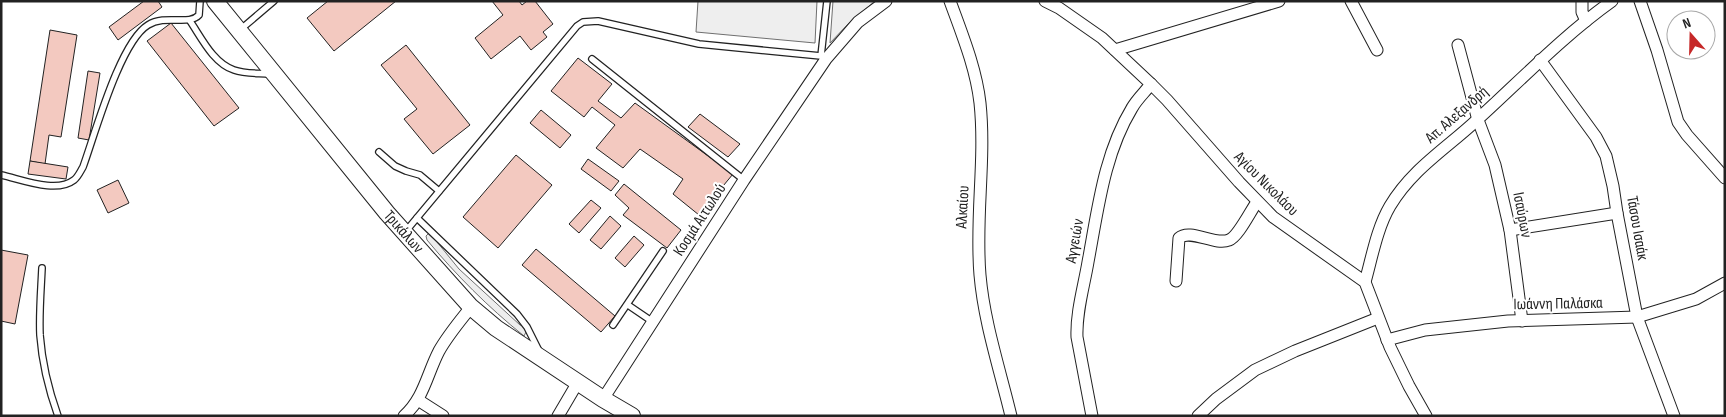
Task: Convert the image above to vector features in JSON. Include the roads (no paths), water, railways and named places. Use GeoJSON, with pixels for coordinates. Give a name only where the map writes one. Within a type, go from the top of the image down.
{"type":"FeatureCollection","features":[{"type":"Feature","properties":{"kind":"main road","name":"Τρικάλων"},"geometry":{"type":"LineString","coordinates":[[216,1],[404,234],[471,307],[496,328],[632,416]]}},
{"type":"Feature","properties":{"kind":"street"},"geometry":{"type":"LineString","coordinates":[[823,57],[858,22],[886,1]]}},
{"type":"Feature","properties":{"kind":"street","name":"Αλκαίου"},"geometry":{"type":"LineString","coordinates":[[950,1],[964,38],[980,104],[981,174],[978,247],[980,275],[988,324],[1011,416]]}},
{"type":"Feature","properties":{"kind":"street","name":"Αγίου Νικολάου"},"geometry":{"type":"LineString","coordinates":[[1045,1],[1059,8],[1092,31],[1151,84],[1257,202],[1273,217],[1365,282]]}},
{"type":"Feature","properties":{"kind":"street"},"geometry":{"type":"LineString","coordinates":[[1115,50],[1279,1]]}},
{"type":"Feature","properties":{"kind":"street"},"geometry":{"type":"LineString","coordinates":[[1352,1],[1377,50]]}},
{"type":"Feature","properties":{"kind":"street"},"geometry":{"type":"LineString","coordinates":[[1582,1],[1582,12],[1586,21]]}},
{"type":"Feature","properties":{"kind":"street","name":"Απ. Αλεξανδρή"},"geometry":{"type":"LineString","coordinates":[[1365,282],[1382,225],[1397,196],[1417,171],[1478,120],[1540,60],[1612,1]]}},
{"type":"Feature","properties":{"kind":"street"},"geometry":{"type":"LineString","coordinates":[[1640,1],[1657,50],[1678,122],[1687,135],[1720,166],[1725,178]]}},
{"type":"Feature","properties":{"kind":"street","name":"Ισαύρων"},"geometry":{"type":"LineString","coordinates":[[1458,44],[1478,120],[1495,165],[1510,230],[1522,320]]}},
{"type":"Feature","properties":{"kind":"street","name":"Κοσμά Αιτωλού"},"geometry":{"type":"LineString","coordinates":[[603,399],[823,57]]}},
{"type":"Feature","properties":{"kind":"street","name":"Τάσου Ισαάκ"},"geometry":{"type":"LineString","coordinates":[[1540,60],[1596,137],[1604,151],[1611,176],[1637,318],[1674,416]]}},
{"type":"Feature","properties":{"kind":"street","name":"Αγγειών"},"geometry":{"type":"LineString","coordinates":[[1092,416],[1077,337],[1077,324],[1084,283],[1108,160],[1132,107],[1151,84]]}},
{"type":"Feature","properties":{"kind":"street"},"geometry":{"type":"LineString","coordinates":[[1176,282],[1180,238],[1186,234],[1212,240],[1229,240],[1236,235],[1257,202]]}},
{"type":"Feature","properties":{"kind":"street"},"geometry":{"type":"LineString","coordinates":[[1510,230],[1617,213]]}},
{"type":"Feature","properties":{"kind":"street"},"geometry":{"type":"LineString","coordinates":[[1365,282],[1378,318],[1408,386],[1426,416]]}},
{"type":"Feature","properties":{"kind":"street","name":"Ιωάννη Παλάσκα"},"geometry":{"type":"LineString","coordinates":[[1388,340],[1424,330],[1522,320],[1637,318],[1696,300],[1725,283]]}},
{"type":"Feature","properties":{"kind":"street"},"geometry":{"type":"LineString","coordinates":[[404,416],[418,400],[440,351],[471,307]]}},
{"type":"Feature","properties":{"kind":"street"},"geometry":{"type":"LineString","coordinates":[[1198,416],[1216,399],[1255,370],[1288,354],[1378,318]]}},
{"type":"Feature","properties":{"kind":"street"},"geometry":{"type":"LineString","coordinates":[[558,416],[578,382]]}},
{"type":"Feature","properties":{"kind":"street"},"geometry":{"type":"LineString","coordinates":[[418,400],[443,416]]}},
{"type":"Feature","properties":{"kind":"lane"},"geometry":{"type":"LineString","coordinates":[[1,174],[50,186],[65,186],[76,179],[83,167],[118,68],[132,42],[144,28],[158,21],[167,19],[190,21],[196,19],[199,15],[200,1]]}},
{"type":"Feature","properties":{"kind":"lane"},"geometry":{"type":"LineString","coordinates":[[239,30],[274,1]]}},
{"type":"Feature","properties":{"kind":"lane"},"geometry":{"type":"LineString","coordinates":[[404,234],[577,26],[584,22],[598,21],[699,44],[823,57],[827,1]]}},
{"type":"Feature","properties":{"kind":"lane"},"geometry":{"type":"LineString","coordinates":[[190,21],[211,51],[226,66],[245,72],[275,74]]}},
{"type":"Feature","properties":{"kind":"lane"},"geometry":{"type":"LineString","coordinates":[[592,59],[744,180]]}},
{"type":"Feature","properties":{"kind":"lane"},"geometry":{"type":"LineString","coordinates":[[379,152],[394,166],[420,175],[439,191]]}},
{"type":"Feature","properties":{"kind":"lane"},"geometry":{"type":"LineString","coordinates":[[417,218],[517,314],[544,359]]}},
{"type":"Feature","properties":{"kind":"lane"},"geometry":{"type":"LineString","coordinates":[[614,325],[663,251]]}},
{"type":"Feature","properties":{"kind":"lane"},"geometry":{"type":"LineString","coordinates":[[42,268],[40,335],[45,367],[58,416]]}},
{"type":"Feature","properties":{"kind":"lane"},"geometry":{"type":"LineString","coordinates":[[628,305],[653,322]]}}]}
